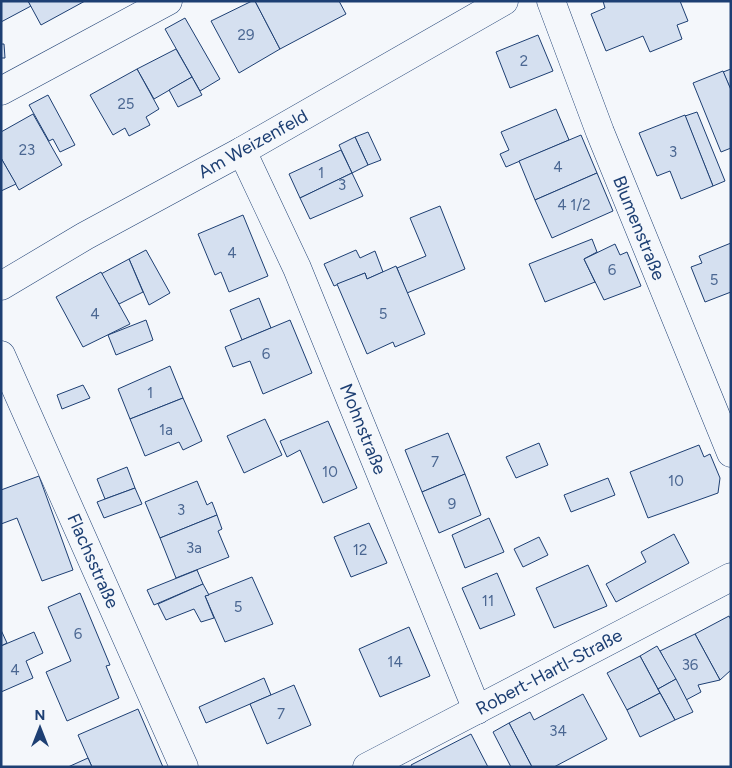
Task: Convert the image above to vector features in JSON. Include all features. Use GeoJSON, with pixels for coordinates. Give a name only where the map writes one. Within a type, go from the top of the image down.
{"type":"FeatureCollection","features":[{"type":"Feature","properties":{"kind":"street"},"geometry":{"type":"LineString","coordinates":[[1,91],[168,1]]}},
{"type":"Feature","properties":{"kind":"street","name":"Am Weizenfeld"},"geometry":{"type":"LineString","coordinates":[[1,286],[93,231],[242,151],[504,1]]}},
{"type":"Feature","properties":{"kind":"street","name":"Blumenstraße"},"geometry":{"type":"LineString","coordinates":[[551,1],[600,132],[731,453]]}},
{"type":"Feature","properties":{"kind":"street","name":"Mohnstraße"},"geometry":{"type":"LineString","coordinates":[[242,151],[297,268],[477,710]]}},
{"type":"Feature","properties":{"kind":"street","name":"Flachsstraße"},"geometry":{"type":"LineString","coordinates":[[1,355],[184,767]]}},
{"type":"Feature","properties":{"kind":"street","name":"Robert-Hartl-Straße"},"geometry":{"type":"LineString","coordinates":[[367,767],[731,577]]}},
{"type":"Feature","properties":{"kind":"building"},"geometry":{"type":"Polygon","coordinates":[[[1,1],[28,1],[31,6],[1,22],[1,1]]]}},
{"type":"Feature","properties":{"kind":"building"},"geometry":{"type":"Polygon","coordinates":[[[28,1],[85,1],[41,25],[28,1]]]}},
{"type":"Feature","properties":{"kind":"building"},"geometry":{"type":"Polygon","coordinates":[[[255,1],[280,49],[239,73],[211,21],[255,1]]]}},
{"type":"Feature","properties":{"kind":"building"},"geometry":{"type":"Polygon","coordinates":[[[255,1],[339,1],[346,14],[280,49],[255,1]]]}},
{"type":"Feature","properties":{"kind":"building"},"geometry":{"type":"Polygon","coordinates":[[[603,1],[680,1],[688,21],[677,25],[682,39],[650,52],[643,36],[606,51],[591,14],[605,8],[603,1]]]}},
{"type":"Feature","properties":{"kind":"building"},"geometry":{"type":"Polygon","coordinates":[[[185,18],[220,79],[200,91],[165,29],[185,18]]]}},
{"type":"Feature","properties":{"kind":"building"},"geometry":{"type":"Polygon","coordinates":[[[538,35],[553,71],[510,88],[496,52],[538,35]]]}},
{"type":"Feature","properties":{"kind":"building"},"geometry":{"type":"Polygon","coordinates":[[[1,44],[4,44],[5,58],[1,58],[1,44]]]}},
{"type":"Feature","properties":{"kind":"building"},"geometry":{"type":"Polygon","coordinates":[[[176,49],[192,77],[154,99],[137,69],[176,49]]]}},
{"type":"Feature","properties":{"kind":"building"},"geometry":{"type":"Polygon","coordinates":[[[137,69],[159,109],[146,117],[150,125],[129,136],[125,128],[113,135],[90,95],[137,69]]]}},
{"type":"Feature","properties":{"kind":"building"},"geometry":{"type":"Polygon","coordinates":[[[731,69],[731,90],[723,72],[731,69]]]}},
{"type":"Feature","properties":{"kind":"building"},"geometry":{"type":"Polygon","coordinates":[[[723,71],[731,90],[731,148],[721,152],[693,83],[723,71]]]}},
{"type":"Feature","properties":{"kind":"building"},"geometry":{"type":"Polygon","coordinates":[[[192,77],[202,95],[178,107],[169,90],[192,77]]]}},
{"type":"Feature","properties":{"kind":"building"},"geometry":{"type":"Polygon","coordinates":[[[48,95],[75,145],[60,152],[53,139],[49,141],[29,105],[48,95]]]}},
{"type":"Feature","properties":{"kind":"building"},"geometry":{"type":"Polygon","coordinates":[[[556,109],[569,140],[506,167],[500,154],[509,150],[501,132],[556,109]]]}},
{"type":"Feature","properties":{"kind":"building"},"geometry":{"type":"Polygon","coordinates":[[[697,112],[725,181],[713,186],[685,116],[697,112]]]}},
{"type":"Feature","properties":{"kind":"building"},"geometry":{"type":"Polygon","coordinates":[[[33,114],[62,165],[19,190],[1,158],[1,132],[33,114]]]}},
{"type":"Feature","properties":{"kind":"building"},"geometry":{"type":"Polygon","coordinates":[[[685,115],[713,186],[681,199],[670,171],[657,176],[639,133],[685,115]]]}},
{"type":"Feature","properties":{"kind":"building"},"geometry":{"type":"Polygon","coordinates":[[[368,132],[381,160],[368,165],[355,137],[368,132]]]}},
{"type":"Feature","properties":{"kind":"building"},"geometry":{"type":"Polygon","coordinates":[[[581,135],[597,173],[535,200],[519,161],[581,135]]]}},
{"type":"Feature","properties":{"kind":"building"},"geometry":{"type":"Polygon","coordinates":[[[355,137],[368,165],[352,173],[339,145],[355,137]]]}},
{"type":"Feature","properties":{"kind":"building"},"geometry":{"type":"Polygon","coordinates":[[[341,150],[352,173],[300,198],[289,174],[341,150]]]}},
{"type":"Feature","properties":{"kind":"building"},"geometry":{"type":"Polygon","coordinates":[[[1,158],[16,184],[1,191],[1,158]]]}},
{"type":"Feature","properties":{"kind":"building"},"geometry":{"type":"Polygon","coordinates":[[[352,173],[363,196],[310,219],[300,198],[352,173]]]}},
{"type":"Feature","properties":{"kind":"building"},"geometry":{"type":"Polygon","coordinates":[[[597,173],[613,211],[552,238],[535,200],[597,173]]]}},
{"type":"Feature","properties":{"kind":"building"},"geometry":{"type":"Polygon","coordinates":[[[440,206],[465,269],[407,293],[397,268],[426,256],[410,218],[440,206]]]}},
{"type":"Feature","properties":{"kind":"building"},"geometry":{"type":"Polygon","coordinates":[[[243,215],[268,276],[229,292],[221,272],[215,275],[198,234],[243,215]]]}},
{"type":"Feature","properties":{"kind":"building"},"geometry":{"type":"Polygon","coordinates":[[[592,239],[597,252],[584,259],[595,282],[545,302],[529,264],[592,239]]]}},
{"type":"Feature","properties":{"kind":"building"},"geometry":{"type":"Polygon","coordinates":[[[731,243],[731,292],[705,302],[691,267],[702,263],[699,256],[731,243]]]}},
{"type":"Feature","properties":{"kind":"building"},"geometry":{"type":"Polygon","coordinates":[[[615,244],[620,255],[627,252],[641,286],[604,300],[584,259],[615,244]]]}},
{"type":"Feature","properties":{"kind":"building"},"geometry":{"type":"Polygon","coordinates":[[[146,250],[170,293],[149,305],[129,259],[146,250]]]}},
{"type":"Feature","properties":{"kind":"building"},"geometry":{"type":"Polygon","coordinates":[[[356,250],[360,258],[375,251],[383,272],[367,279],[365,273],[334,286],[324,264],[356,250]]]}},
{"type":"Feature","properties":{"kind":"building"},"geometry":{"type":"Polygon","coordinates":[[[129,259],[143,292],[119,304],[101,274],[129,259]]]}},
{"type":"Feature","properties":{"kind":"building"},"geometry":{"type":"Polygon","coordinates":[[[396,266],[425,334],[395,347],[393,342],[367,354],[337,284],[365,273],[367,279],[396,266]]]}},
{"type":"Feature","properties":{"kind":"building"},"geometry":{"type":"Polygon","coordinates":[[[101,272],[130,324],[83,347],[56,297],[101,272]]]}},
{"type":"Feature","properties":{"kind":"building"},"geometry":{"type":"Polygon","coordinates":[[[259,298],[271,328],[242,340],[230,310],[259,298]]]}},
{"type":"Feature","properties":{"kind":"building"},"geometry":{"type":"Polygon","coordinates":[[[146,320],[153,340],[116,355],[108,335],[146,320]]]}},
{"type":"Feature","properties":{"kind":"building"},"geometry":{"type":"Polygon","coordinates":[[[290,320],[312,373],[263,394],[250,361],[233,367],[225,347],[290,320]]]}},
{"type":"Feature","properties":{"kind":"building"},"geometry":{"type":"Polygon","coordinates":[[[170,366],[183,398],[130,419],[118,389],[170,366]]]}},
{"type":"Feature","properties":{"kind":"building"},"geometry":{"type":"Polygon","coordinates":[[[83,385],[90,398],[62,409],[57,395],[83,385]]]}},
{"type":"Feature","properties":{"kind":"building"},"geometry":{"type":"Polygon","coordinates":[[[183,398],[202,441],[183,450],[179,442],[145,456],[130,419],[183,398]]]}},
{"type":"Feature","properties":{"kind":"building"},"geometry":{"type":"Polygon","coordinates":[[[265,419],[282,455],[244,473],[227,436],[265,419]]]}},
{"type":"Feature","properties":{"kind":"building"},"geometry":{"type":"Polygon","coordinates":[[[328,421],[357,488],[323,503],[300,450],[287,457],[280,441],[328,421]]]}},
{"type":"Feature","properties":{"kind":"building"},"geometry":{"type":"Polygon","coordinates":[[[448,433],[465,474],[422,492],[405,450],[448,433]]]}},
{"type":"Feature","properties":{"kind":"building"},"geometry":{"type":"Polygon","coordinates":[[[539,443],[548,465],[516,478],[506,457],[539,443]]]}},
{"type":"Feature","properties":{"kind":"building"},"geometry":{"type":"Polygon","coordinates":[[[699,445],[704,457],[710,454],[720,478],[718,493],[648,518],[630,472],[699,445]]]}},
{"type":"Feature","properties":{"kind":"building"},"geometry":{"type":"Polygon","coordinates":[[[127,467],[135,488],[105,499],[97,479],[127,467]]]}},
{"type":"Feature","properties":{"kind":"building"},"geometry":{"type":"Polygon","coordinates":[[[465,474],[481,515],[439,533],[422,492],[465,474]]]}},
{"type":"Feature","properties":{"kind":"building"},"geometry":{"type":"Polygon","coordinates":[[[39,476],[73,570],[42,581],[17,518],[1,524],[1,490],[39,476]]]}},
{"type":"Feature","properties":{"kind":"building"},"geometry":{"type":"Polygon","coordinates":[[[608,478],[615,495],[571,512],[564,495],[608,478]]]}},
{"type":"Feature","properties":{"kind":"building"},"geometry":{"type":"Polygon","coordinates":[[[197,481],[207,505],[212,502],[217,515],[160,538],[145,502],[197,481]]]}},
{"type":"Feature","properties":{"kind":"building"},"geometry":{"type":"Polygon","coordinates":[[[135,488],[142,504],[104,518],[97,502],[135,488]]]}},
{"type":"Feature","properties":{"kind":"building"},"geometry":{"type":"Polygon","coordinates":[[[217,515],[222,529],[218,531],[229,557],[176,578],[160,538],[217,515]]]}},
{"type":"Feature","properties":{"kind":"building"},"geometry":{"type":"Polygon","coordinates":[[[489,518],[504,552],[465,568],[452,535],[489,518]]]}},
{"type":"Feature","properties":{"kind":"building"},"geometry":{"type":"Polygon","coordinates":[[[369,523],[387,563],[351,577],[334,537],[369,523]]]}},
{"type":"Feature","properties":{"kind":"building"},"geometry":{"type":"Polygon","coordinates":[[[674,534],[689,563],[616,602],[606,584],[646,562],[641,552],[674,534]]]}},
{"type":"Feature","properties":{"kind":"building"},"geometry":{"type":"Polygon","coordinates":[[[539,537],[548,555],[523,567],[514,549],[539,537]]]}},
{"type":"Feature","properties":{"kind":"building"},"geometry":{"type":"Polygon","coordinates":[[[588,565],[607,606],[554,628],[536,588],[588,565]]]}},
{"type":"Feature","properties":{"kind":"building"},"geometry":{"type":"Polygon","coordinates":[[[197,570],[203,584],[154,605],[147,590],[197,570]]]}},
{"type":"Feature","properties":{"kind":"building"},"geometry":{"type":"Polygon","coordinates":[[[497,573],[515,615],[480,629],[462,588],[497,573]]]}},
{"type":"Feature","properties":{"kind":"building"},"geometry":{"type":"Polygon","coordinates":[[[252,577],[273,624],[225,642],[205,596],[252,577]]]}},
{"type":"Feature","properties":{"kind":"building"},"geometry":{"type":"Polygon","coordinates":[[[203,584],[209,595],[205,596],[214,618],[201,622],[194,609],[166,620],[158,604],[203,584]]]}},
{"type":"Feature","properties":{"kind":"building"},"geometry":{"type":"Polygon","coordinates":[[[80,593],[110,665],[106,666],[119,698],[67,721],[46,672],[71,661],[48,607],[80,593]]]}},
{"type":"Feature","properties":{"kind":"building"},"geometry":{"type":"Polygon","coordinates":[[[729,616],[731,620],[731,670],[720,680],[695,634],[729,616]]]}},
{"type":"Feature","properties":{"kind":"building"},"geometry":{"type":"Polygon","coordinates":[[[409,627],[430,676],[380,697],[359,649],[409,627]]]}},
{"type":"Feature","properties":{"kind":"building"},"geometry":{"type":"Polygon","coordinates":[[[1,630],[7,643],[1,646],[1,630]]]}},
{"type":"Feature","properties":{"kind":"building"},"geometry":{"type":"Polygon","coordinates":[[[34,632],[43,653],[26,661],[33,678],[1,692],[1,646],[34,632]]]}},
{"type":"Feature","properties":{"kind":"building"},"geometry":{"type":"Polygon","coordinates":[[[695,634],[720,680],[698,685],[701,692],[686,700],[660,651],[695,634]]]}},
{"type":"Feature","properties":{"kind":"building"},"geometry":{"type":"Polygon","coordinates":[[[657,646],[676,679],[658,689],[640,656],[657,646]]]}},
{"type":"Feature","properties":{"kind":"building"},"geometry":{"type":"Polygon","coordinates":[[[640,656],[660,693],[627,710],[607,673],[640,656]]]}},
{"type":"Feature","properties":{"kind":"building"},"geometry":{"type":"Polygon","coordinates":[[[264,678],[271,695],[206,723],[199,707],[264,678]]]}},
{"type":"Feature","properties":{"kind":"building"},"geometry":{"type":"Polygon","coordinates":[[[676,679],[693,712],[675,720],[658,689],[676,679]]]}},
{"type":"Feature","properties":{"kind":"building"},"geometry":{"type":"Polygon","coordinates":[[[294,685],[311,725],[267,744],[250,704],[294,685]]]}},
{"type":"Feature","properties":{"kind":"building"},"geometry":{"type":"Polygon","coordinates":[[[660,693],[675,720],[640,737],[627,710],[660,693]]]}},
{"type":"Feature","properties":{"kind":"building"},"geometry":{"type":"Polygon","coordinates":[[[583,694],[607,739],[554,767],[532,767],[509,723],[530,712],[534,720],[583,694]]]}},
{"type":"Feature","properties":{"kind":"building"},"geometry":{"type":"Polygon","coordinates":[[[138,709],[163,767],[92,767],[78,735],[138,709]]]}},
{"type":"Feature","properties":{"kind":"building"},"geometry":{"type":"Polygon","coordinates":[[[509,723],[532,767],[511,767],[493,732],[509,723]]]}},
{"type":"Feature","properties":{"kind":"building"},"geometry":{"type":"Polygon","coordinates":[[[471,734],[488,767],[412,767],[411,765],[471,734]]]}},
{"type":"Feature","properties":{"kind":"building"},"geometry":{"type":"Polygon","coordinates":[[[88,758],[92,767],[68,767],[88,758]]]}}]}
